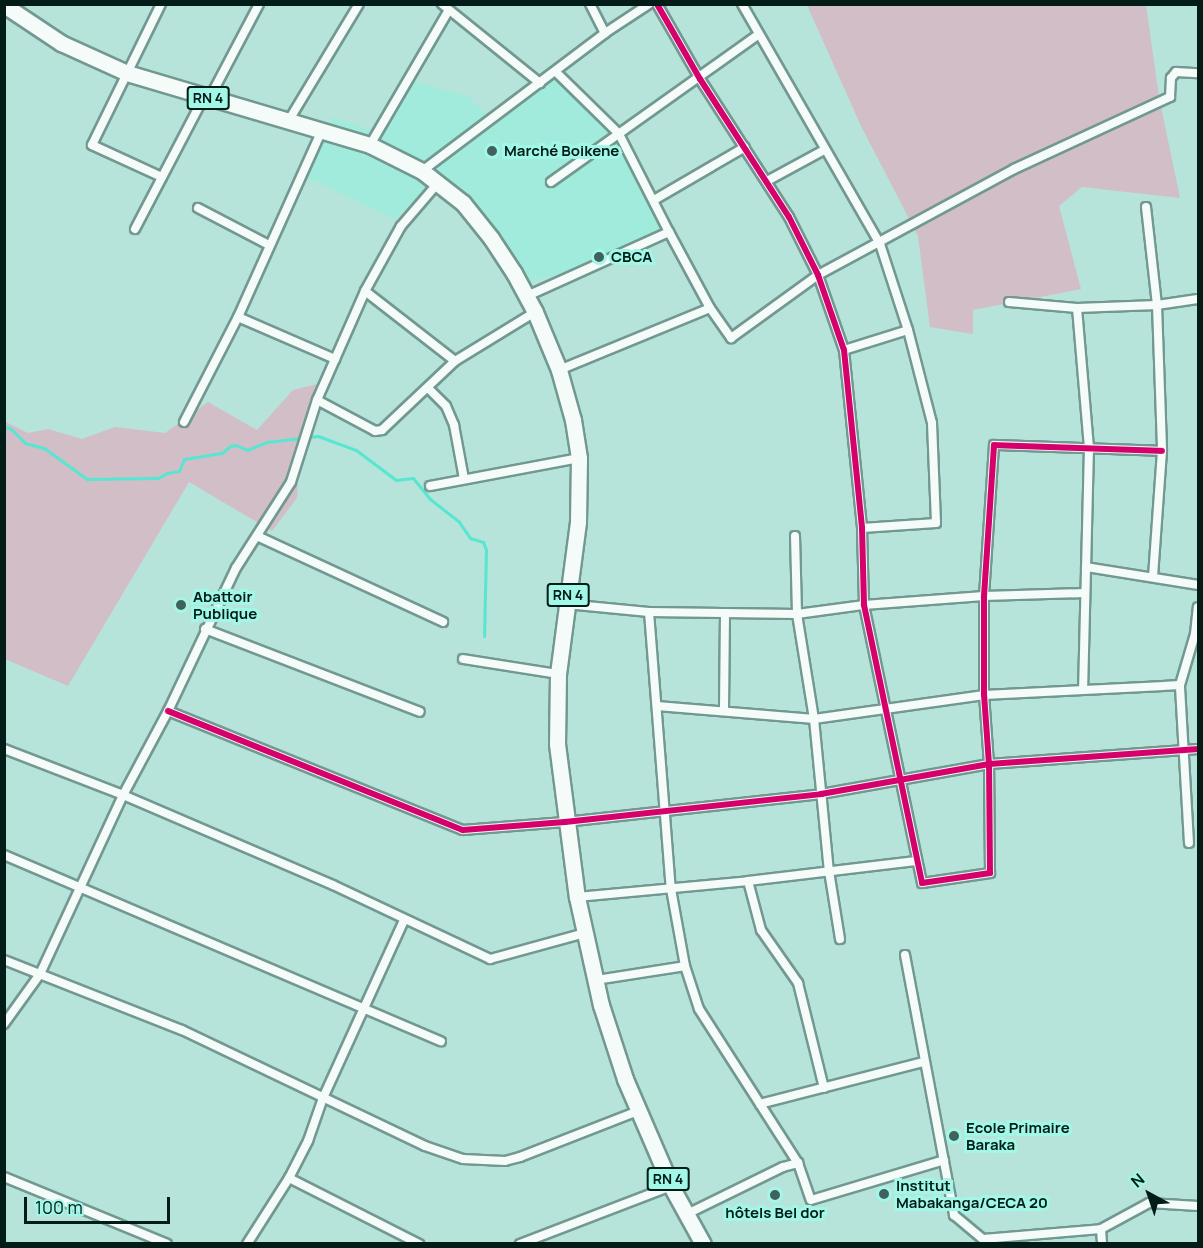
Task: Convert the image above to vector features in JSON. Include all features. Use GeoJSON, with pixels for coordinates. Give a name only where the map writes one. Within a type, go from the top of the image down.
{"type":"FeatureCollection","features":[{"type":"Feature","properties":{"kind":"highway","name":"RN 4"},"geometry":{"type":"LineString","coordinates":[[4,5],[61,43],[127,74],[370,145],[422,171],[463,203],[491,238],[527,296],[559,370],[573,420],[579,458],[578,522],[558,674],[557,744],[576,897],[596,980],[625,1079],[671,1186],[703,1244]]}},
{"type":"Feature","properties":{"kind":"street"},"geometry":{"type":"LineString","coordinates":[[161,4],[93,145],[162,177]]}},
{"type":"Feature","properties":{"kind":"street"},"geometry":{"type":"LineString","coordinates":[[289,120],[359,4]]}},
{"type":"Feature","properties":{"kind":"street"},"geometry":{"type":"LineString","coordinates":[[590,4],[605,33]]}},
{"type":"Feature","properties":{"kind":"street"},"geometry":{"type":"LineString","coordinates":[[422,171],[605,33],[649,4]]}},
{"type":"Feature","properties":{"kind":"street"},"geometry":{"type":"LineString","coordinates":[[657,4],[700,79],[789,217],[818,275],[844,350],[862,528],[864,605],[922,883],[990,873],[989,764],[984,695],[984,596],[994,445],[1162,451]]}},
{"type":"Feature","properties":{"kind":"street"},"geometry":{"type":"LineString","coordinates":[[742,4],[880,244],[908,330],[932,423],[936,523],[862,528]]}},
{"type":"Feature","properties":{"kind":"street"},"geometry":{"type":"LineString","coordinates":[[135,229],[257,5]]}},
{"type":"Feature","properties":{"kind":"street"},"geometry":{"type":"LineString","coordinates":[[370,145],[446,7],[540,83]]}},
{"type":"Feature","properties":{"kind":"street"},"geometry":{"type":"LineString","coordinates":[[551,182],[700,79],[758,35]]}},
{"type":"Feature","properties":{"kind":"street"},"geometry":{"type":"LineString","coordinates":[[556,72],[619,134],[711,309],[731,338],[818,275],[880,244],[1014,169],[1170,97],[1171,78],[1176,72],[1198,73]]}},
{"type":"Feature","properties":{"kind":"street"},"geometry":{"type":"LineString","coordinates":[[184,422],[238,317],[322,130]]}},
{"type":"Feature","properties":{"kind":"street"},"geometry":{"type":"LineString","coordinates":[[654,200],[745,147]]}},
{"type":"Feature","properties":{"kind":"street"},"geometry":{"type":"LineString","coordinates":[[767,181],[825,150]]}},
{"type":"Feature","properties":{"kind":"street"},"geometry":{"type":"LineString","coordinates":[[4,1024],[40,974],[123,795],[168,711],[236,568],[291,482],[317,400],[365,291],[401,226],[438,183]]}},
{"type":"Feature","properties":{"kind":"street"},"geometry":{"type":"LineString","coordinates":[[1146,207],[1157,305],[1162,451],[1153,576]]}},
{"type":"Feature","properties":{"kind":"street"},"geometry":{"type":"LineString","coordinates":[[198,208],[269,245]]}},
{"type":"Feature","properties":{"kind":"street"},"geometry":{"type":"LineString","coordinates":[[527,296],[669,232]]}},
{"type":"Feature","properties":{"kind":"street"},"geometry":{"type":"LineString","coordinates":[[365,291],[455,361]]}},
{"type":"Feature","properties":{"kind":"street"},"geometry":{"type":"LineString","coordinates":[[1009,302],[1077,309],[1157,305],[1198,299]]}},
{"type":"Feature","properties":{"kind":"street"},"geometry":{"type":"LineString","coordinates":[[559,370],[711,309]]}},
{"type":"Feature","properties":{"kind":"street"},"geometry":{"type":"LineString","coordinates":[[1077,309],[1089,447],[1083,690]]}},
{"type":"Feature","properties":{"kind":"street"},"geometry":{"type":"LineString","coordinates":[[317,400],[378,431],[428,388],[455,361],[535,312]]}},
{"type":"Feature","properties":{"kind":"street"},"geometry":{"type":"LineString","coordinates":[[238,317],[335,359]]}},
{"type":"Feature","properties":{"kind":"street"},"geometry":{"type":"LineString","coordinates":[[844,350],[908,330]]}},
{"type":"Feature","properties":{"kind":"street"},"geometry":{"type":"LineString","coordinates":[[428,388],[446,406],[454,425],[464,479]]}},
{"type":"Feature","properties":{"kind":"street"},"geometry":{"type":"LineString","coordinates":[[430,486],[579,458]]}},
{"type":"Feature","properties":{"kind":"street"},"geometry":{"type":"LineString","coordinates":[[257,536],[443,622]]}},
{"type":"Feature","properties":{"kind":"street"},"geometry":{"type":"LineString","coordinates":[[795,536],[797,614],[814,719],[829,872],[840,939]]}},
{"type":"Feature","properties":{"kind":"street"},"geometry":{"type":"LineString","coordinates":[[1086,567],[1198,585]]}},
{"type":"Feature","properties":{"kind":"street"},"geometry":{"type":"LineString","coordinates":[[566,604],[649,612],[797,614],[864,605],[984,596],[1084,593]]}},
{"type":"Feature","properties":{"kind":"street"},"geometry":{"type":"LineString","coordinates":[[1189,843],[1180,685],[1195,634],[1198,607]]}},
{"type":"Feature","properties":{"kind":"street"},"geometry":{"type":"LineString","coordinates":[[649,612],[667,810],[671,889],[685,966],[699,1009],[798,1163],[811,1200],[944,1160]]}},
{"type":"Feature","properties":{"kind":"street"},"geometry":{"type":"LineString","coordinates":[[724,709],[725,613]]}},
{"type":"Feature","properties":{"kind":"street"},"geometry":{"type":"LineString","coordinates":[[205,629],[420,712]]}},
{"type":"Feature","properties":{"kind":"street"},"geometry":{"type":"LineString","coordinates":[[463,659],[558,674]]}},
{"type":"Feature","properties":{"kind":"street"},"geometry":{"type":"LineString","coordinates":[[657,706],[724,709],[814,719],[984,695],[1180,685]]}},
{"type":"Feature","properties":{"kind":"street"},"geometry":{"type":"LineString","coordinates":[[168,711],[463,830],[565,822],[821,794],[902,782],[989,764],[1198,749]]}},
{"type":"Feature","properties":{"kind":"street"},"geometry":{"type":"LineString","coordinates":[[4,749],[123,795],[333,885],[490,959],[585,933]]}},
{"type":"Feature","properties":{"kind":"street"},"geometry":{"type":"LineString","coordinates":[[4,855],[366,1006],[441,1041]]}},
{"type":"Feature","properties":{"kind":"street"},"geometry":{"type":"LineString","coordinates":[[576,897],[748,882],[916,861]]}},
{"type":"Feature","properties":{"kind":"street"},"geometry":{"type":"LineString","coordinates":[[748,882],[761,930],[798,983],[824,1088]]}},
{"type":"Feature","properties":{"kind":"street"},"geometry":{"type":"LineString","coordinates":[[247,1244],[289,1178],[308,1141],[323,1098],[404,920]]}},
{"type":"Feature","properties":{"kind":"street"},"geometry":{"type":"LineString","coordinates":[[905,955],[954,1215],[983,1239],[1101,1229],[1149,1203],[1198,1206]]}},
{"type":"Feature","properties":{"kind":"street"},"geometry":{"type":"LineString","coordinates":[[4,960],[182,1030],[425,1146],[463,1159],[505,1161],[638,1111]]}},
{"type":"Feature","properties":{"kind":"street"},"geometry":{"type":"LineString","coordinates":[[596,980],[685,966]]}},
{"type":"Feature","properties":{"kind":"street"},"geometry":{"type":"LineString","coordinates":[[760,1104],[924,1062]]}},
{"type":"Feature","properties":{"kind":"street"},"geometry":{"type":"LineString","coordinates":[[687,1214],[783,1167],[798,1163]]}},
{"type":"Feature","properties":{"kind":"street"},"geometry":{"type":"LineString","coordinates":[[4,1177],[167,1244]]}},
{"type":"Feature","properties":{"kind":"street"},"geometry":{"type":"LineString","coordinates":[[289,1178],[419,1244]]}},
{"type":"Feature","properties":{"kind":"street"},"geometry":{"type":"LineString","coordinates":[[520,1244],[671,1186]]}},
{"type":"Feature","properties":{"kind":"street"},"geometry":{"type":"LineString","coordinates":[[1101,1229],[1102,1244]]}},
{"type":"Feature","properties":{"kind":"street"},"geometry":{"type":"LineString","coordinates":[[551,1233],[555,1244]]}},
{"type":"Feature","properties":{"kind":"shaded area"},"geometry":{"type":"Polygon","coordinates":[[[807,5],[1146,5],[1159,97],[1180,198],[1082,187],[1059,206],[1081,289],[973,310],[973,334],[930,327],[918,236],[861,126],[807,5]]]}},
{"type":"Feature","properties":{"kind":"shaded area"},"geometry":{"type":"Polygon","coordinates":[[[558,72],[617,135],[667,228],[663,233],[592,266],[529,281],[511,276],[476,229],[436,183],[394,219],[304,176],[333,117],[370,130],[402,78],[469,97],[491,120],[558,72]]]}},
{"type":"Feature","properties":{"kind":"shaded area"},"geometry":{"type":"Polygon","coordinates":[[[330,381],[303,450],[297,498],[272,531],[189,482],[68,686],[5,659],[4,421],[28,433],[48,429],[82,439],[115,427],[165,433],[208,402],[257,430],[293,390],[330,381]]]}},
{"type":"Feature","properties":{"kind":"waterway"},"geometry":{"type":"LineString","coordinates":[[4,426],[11,429],[25,443],[44,448],[87,479],[158,478],[167,473],[179,471],[184,459],[222,453],[230,446],[236,445],[247,450],[267,442],[318,436],[356,450],[396,480],[413,478],[430,499],[459,522],[470,538],[483,542],[486,550],[484,636]]}},
{"type":"Feature","properties":{"kind":"cycle path"},"geometry":{"type":"LineString","coordinates":[[657,4],[700,79],[789,217],[818,275],[844,350],[862,528],[864,605],[922,883],[990,873],[989,764],[984,695],[984,596],[994,445],[1162,451]]}},
{"type":"Feature","properties":{"kind":"cycle path"},"geometry":{"type":"LineString","coordinates":[[168,711],[463,830],[565,822],[821,794],[989,764],[1198,749]]}},
{"type":"Feature","properties":{"kind":"place","name":"Marché Boikene"},"geometry":{"type":"Point","coordinates":[492,151]}},
{"type":"Feature","properties":{"kind":"place","name":"CBCA"},"geometry":{"type":"Point","coordinates":[599,257]}},
{"type":"Feature","properties":{"kind":"place","name":"Abattoir Publique"},"geometry":{"type":"Point","coordinates":[181,605]}},
{"type":"Feature","properties":{"kind":"place","name":"Ecole Primaire Baraka"},"geometry":{"type":"Point","coordinates":[954,1136]}},
{"type":"Feature","properties":{"kind":"place","name":"Institut Mabakanga/CECA 20"},"geometry":{"type":"Point","coordinates":[884,1194]}},
{"type":"Feature","properties":{"kind":"place","name":"hôtels Bel dor"},"geometry":{"type":"Point","coordinates":[775,1195]}}]}
